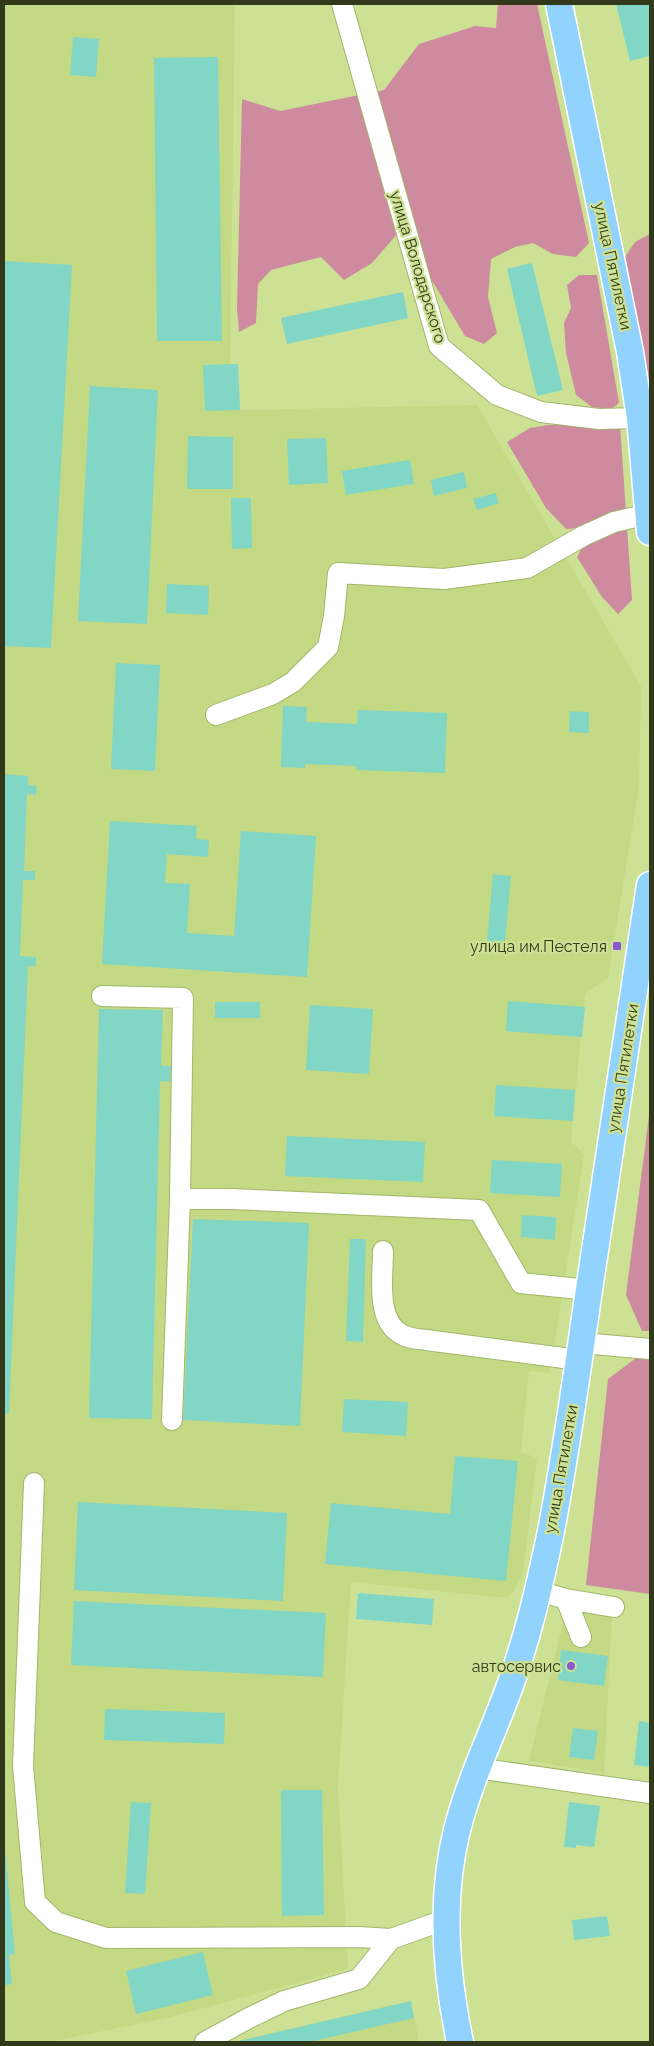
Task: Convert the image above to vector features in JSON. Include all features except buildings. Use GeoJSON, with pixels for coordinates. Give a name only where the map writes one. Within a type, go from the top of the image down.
{"type":"FeatureCollection","features":[{"type":"Feature","properties":{"kind":"main road","name":"улица Пятилетки"},"geometry":{"type":"LineString","coordinates":[[558,4],[645,420],[650,523]]}},
{"type":"Feature","properties":{"kind":"main road","name":"улица Пятилетки"},"geometry":{"type":"LineString","coordinates":[[460,2042],[452,1988],[447,1919],[456,1832],[518,1663],[538,1592],[560,1478],[650,889]]}},
{"type":"Feature","properties":{"kind":"street","name":"улица Володарского"},"geometry":{"type":"LineString","coordinates":[[342,4],[438,346],[497,395],[541,412],[599,419],[645,420]]}},
{"type":"Feature","properties":{"kind":"street"},"geometry":{"type":"LineString","coordinates":[[216,715],[280,690],[293,682],[328,647],[334,616],[338,573],[444,578],[527,568],[584,536],[614,522],[650,523]]}},
{"type":"Feature","properties":{"kind":"street"},"geometry":{"type":"LineString","coordinates":[[102,996],[183,998],[180,1199],[172,1420]]}},
{"type":"Feature","properties":{"kind":"street"},"geometry":{"type":"LineString","coordinates":[[180,1199],[231,1199],[480,1210],[521,1283],[589,1290]]}},
{"type":"Feature","properties":{"kind":"street"},"geometry":{"type":"LineString","coordinates":[[383,1251],[384,1308],[390,1324],[403,1335],[426,1340],[580,1352],[650,1349]]}},
{"type":"Feature","properties":{"kind":"street"},"geometry":{"type":"LineString","coordinates":[[34,1483],[23,1766],[35,1902],[56,1922],[106,1938],[359,1937],[391,1939],[447,1919]]}},
{"type":"Feature","properties":{"kind":"street"},"geometry":{"type":"LineString","coordinates":[[538,1592],[614,1607]]}},
{"type":"Feature","properties":{"kind":"street"},"geometry":{"type":"LineString","coordinates":[[566,1599],[581,1637]]}},
{"type":"Feature","properties":{"kind":"street"},"geometry":{"type":"LineString","coordinates":[[478,1768],[650,1793]]}},
{"type":"Feature","properties":{"kind":"street"},"geometry":{"type":"LineString","coordinates":[[205,2042],[284,2001],[359,1979],[391,1939]]}},
{"type":"Feature","properties":{"kind":"shaded area"},"geometry":{"type":"Polygon","coordinates":[[[4,4],[235,4],[230,364],[238,364],[240,410],[477,405],[641,686],[639,787],[608,978],[585,994],[571,1141],[584,1155],[550,1373],[529,1371],[521,1452],[537,1458],[523,1572],[514,1591],[508,1597],[351,1582],[338,1785],[348,1969],[167,2018],[49,2042],[4,2042],[4,4]]]}},
{"type":"Feature","properties":{"kind":"shaded area"},"geometry":{"type":"Polygon","coordinates":[[[498,4],[537,4],[589,243],[576,257],[553,254],[533,243],[515,247],[491,259],[488,297],[497,333],[484,344],[465,336],[434,284],[398,233],[372,263],[344,280],[321,257],[271,270],[258,284],[256,323],[239,332],[237,308],[242,99],[280,111],[384,90],[419,44],[475,26],[496,28],[498,4]]]}},
{"type":"Feature","properties":{"kind":"shaded area"},"geometry":{"type":"Polygon","coordinates":[[[650,234],[650,406],[625,257],[635,242],[650,234]]]}},
{"type":"Feature","properties":{"kind":"shaded area"},"geometry":{"type":"Polygon","coordinates":[[[579,275],[597,275],[619,403],[611,409],[592,407],[576,395],[566,353],[564,323],[571,308],[567,285],[579,275]]]}},
{"type":"Feature","properties":{"kind":"shaded area"},"geometry":{"type":"Polygon","coordinates":[[[548,425],[620,425],[632,600],[618,614],[602,597],[577,557],[586,541],[579,528],[566,529],[546,508],[507,442],[530,428],[548,425]]]}},
{"type":"Feature","properties":{"kind":"shaded area"},"geometry":{"type":"Polygon","coordinates":[[[650,1108],[650,1331],[642,1331],[626,1295],[650,1108]]]}},
{"type":"Feature","properties":{"kind":"shaded area"},"geometry":{"type":"Polygon","coordinates":[[[636,1358],[650,1360],[650,1594],[586,1585],[608,1379],[636,1358]]]}},
{"type":"Feature","properties":{"kind":"shaded area"},"geometry":{"type":"Polygon","coordinates":[[[576,1610],[612,1615],[604,1773],[529,1761],[565,1614],[576,1610]]]}},
{"type":"Feature","properties":{"kind":"shaded area"},"geometry":{"type":"Polygon","coordinates":[[[411,2001],[419,2042],[236,2041],[411,2001]]]}},
{"type":"Feature","properties":{"kind":"place","name":"улица им.Пестеля"},"geometry":{"type":"Point","coordinates":[617,946]}},
{"type":"Feature","properties":{"kind":"place","name":"автосервис"},"geometry":{"type":"Point","coordinates":[571,1666]}}]}
